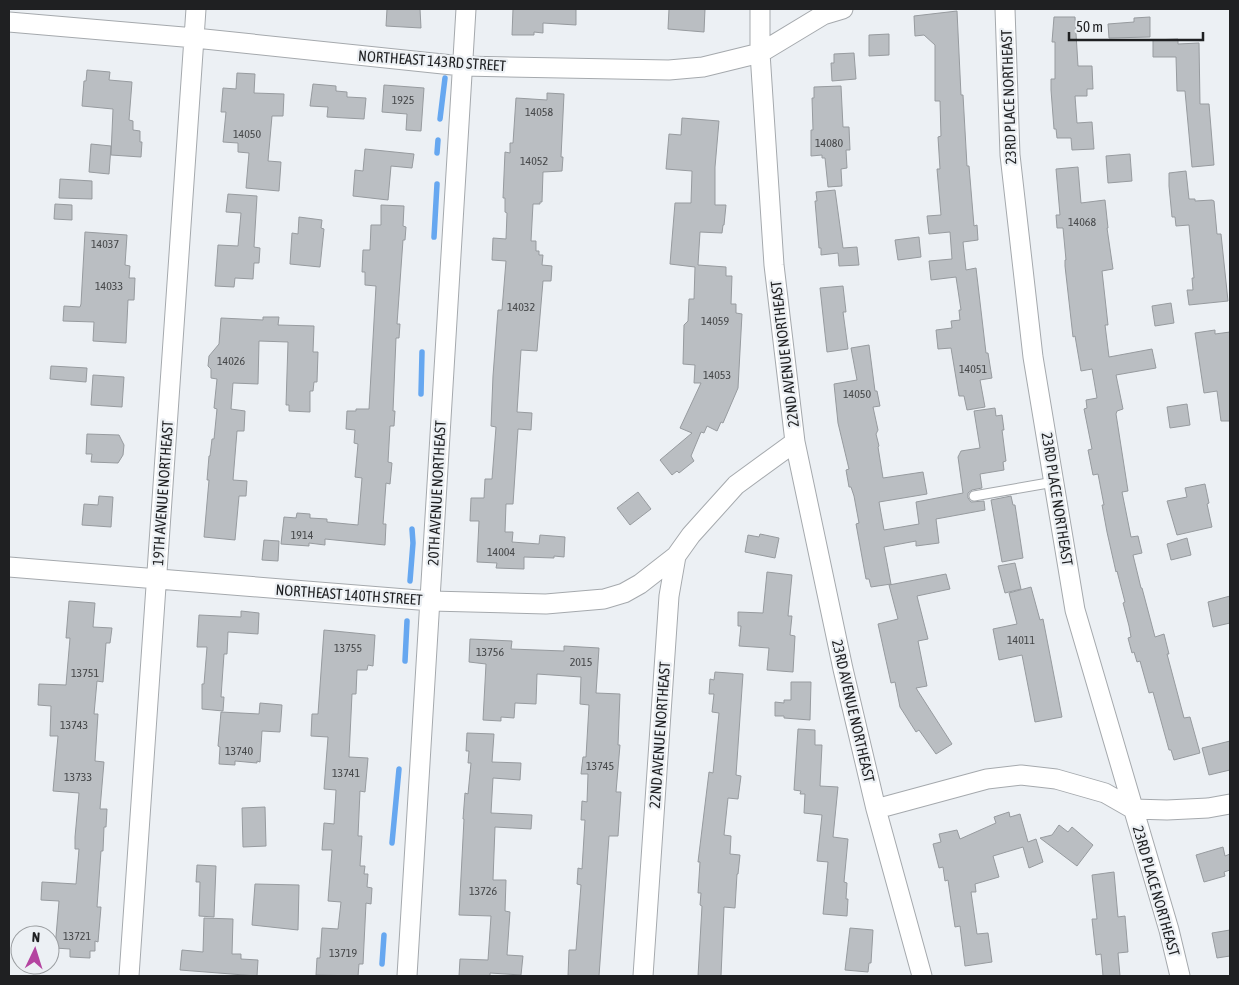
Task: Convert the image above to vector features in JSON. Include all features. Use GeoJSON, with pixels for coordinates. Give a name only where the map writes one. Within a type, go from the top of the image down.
{"type":"FeatureCollection","features":[{"type":"Feature","properties":{"kind":"street","name":"19TH AVENUE NORTHEAST"},"geometry":{"type":"LineString","coordinates":[[129,976],[196,9]]}},
{"type":"Feature","properties":{"kind":"street","name":"20TH AVENUE NORTHEAST"},"geometry":{"type":"LineString","coordinates":[[408,976],[466,9]]}},
{"type":"Feature","properties":{"kind":"street","name":"22ND AVENUE NORTHEAST"},"geometry":{"type":"LineString","coordinates":[[643,976],[669,596],[676,556],[691,535],[736,485],[795,442],[774,265],[760,53],[760,9]]}},
{"type":"Feature","properties":{"kind":"street","name":"NORTHEAST 143RD STREET"},"geometry":{"type":"LineString","coordinates":[[9,22],[195,38],[462,66],[669,70],[703,67],[760,53],[823,15],[843,9]]}},
{"type":"Feature","properties":{"kind":"street","name":"23RD PLACE NORTHEAST"},"geometry":{"type":"LineString","coordinates":[[1005,9],[1010,155],[1033,357],[1075,610],[1169,930],[1180,976]]}},
{"type":"Feature","properties":{"kind":"street","name":"23RD AVENUE NORTHEAST"},"geometry":{"type":"LineString","coordinates":[[795,442],[843,669],[876,809],[922,976]]}},
{"type":"Feature","properties":{"kind":"street","name":"NORTHEAST 140TH STREET"},"geometry":{"type":"LineString","coordinates":[[9,567],[431,601],[546,604],[604,599],[624,593],[640,584],[676,556]]}},
{"type":"Feature","properties":{"kind":"street"},"geometry":{"type":"LineString","coordinates":[[876,809],[987,779],[1021,775],[1056,779],[1105,793],[1133,809],[1208,808],[1230,804]]}},
{"type":"Feature","properties":{"kind":"lane"},"geometry":{"type":"LineString","coordinates":[[974,496],[1054,482]]}},
{"type":"Feature","properties":{"kind":"building"},"geometry":{"type":"Polygon","coordinates":[[[387,9],[420,9],[421,28],[386,26],[387,9]]]}},
{"type":"Feature","properties":{"kind":"building"},"geometry":{"type":"Polygon","coordinates":[[[513,9],[576,9],[576,25],[543,23],[543,33],[534,32],[534,35],[512,35],[513,9]]]}},
{"type":"Feature","properties":{"kind":"building"},"geometry":{"type":"Polygon","coordinates":[[[669,9],[705,9],[704,32],[668,29],[669,9]]]}},
{"type":"Feature","properties":{"kind":"building"},"geometry":{"type":"Polygon","coordinates":[[[957,11],[967,166],[969,166],[974,226],[977,225],[978,240],[963,242],[966,270],[976,268],[986,353],[988,353],[992,378],[980,380],[985,407],[967,410],[964,396],[959,396],[951,348],[938,349],[936,330],[952,328],[951,321],[960,320],[959,310],[961,310],[956,277],[931,280],[929,261],[952,259],[950,232],[929,234],[927,216],[941,215],[937,169],[940,169],[938,137],[941,136],[940,101],[935,101],[935,45],[924,35],[915,36],[914,16],[957,11]]]}},
{"type":"Feature","properties":{"kind":"building"},"geometry":{"type":"Polygon","coordinates":[[[1054,17],[1075,17],[1078,66],[1092,66],[1093,89],[1087,89],[1087,96],[1075,96],[1077,123],[1092,122],[1094,149],[1072,150],[1071,138],[1057,138],[1056,129],[1054,129],[1051,79],[1055,79],[1055,42],[1052,42],[1054,17]]]}},
{"type":"Feature","properties":{"kind":"building"},"geometry":{"type":"Polygon","coordinates":[[[1150,17],[1150,37],[1109,38],[1108,24],[1134,22],[1134,18],[1150,17]]]}},
{"type":"Feature","properties":{"kind":"building"},"geometry":{"type":"Polygon","coordinates":[[[889,34],[889,55],[869,56],[869,35],[889,34]]]}},
{"type":"Feature","properties":{"kind":"building"},"geometry":{"type":"Polygon","coordinates":[[[1178,39],[1178,44],[1199,43],[1200,104],[1209,104],[1214,165],[1192,167],[1185,91],[1177,91],[1176,57],[1153,57],[1153,40],[1178,39]]]}},
{"type":"Feature","properties":{"kind":"building"},"geometry":{"type":"Polygon","coordinates":[[[854,53],[856,79],[832,81],[831,63],[834,63],[834,54],[854,53]]]}},
{"type":"Feature","properties":{"kind":"building"},"geometry":{"type":"Polygon","coordinates":[[[87,70],[110,72],[109,80],[132,82],[129,120],[133,121],[133,130],[140,131],[140,142],[142,142],[141,157],[111,155],[113,109],[82,106],[87,70]]]}},
{"type":"Feature","properties":{"kind":"building"},"geometry":{"type":"Polygon","coordinates":[[[237,73],[255,74],[254,93],[284,94],[283,116],[272,116],[268,161],[281,162],[279,191],[246,188],[249,153],[238,152],[238,143],[223,142],[226,112],[221,112],[223,88],[236,89],[237,73]]]}},
{"type":"Feature","properties":{"kind":"building"},"geometry":{"type":"Polygon","coordinates":[[[313,84],[336,86],[336,91],[347,92],[347,97],[366,98],[364,119],[327,117],[328,107],[310,106],[313,84]]]}},
{"type":"Feature","properties":{"kind":"building"},"geometry":{"type":"Polygon","coordinates":[[[384,85],[424,88],[421,131],[406,130],[407,114],[382,112],[384,85]]]}},
{"type":"Feature","properties":{"kind":"building"},"geometry":{"type":"Polygon","coordinates":[[[841,86],[843,127],[849,127],[850,150],[846,150],[847,168],[841,169],[842,186],[828,187],[825,158],[822,158],[822,155],[811,156],[811,130],[813,130],[812,98],[814,98],[814,87],[841,86]]]}},
{"type":"Feature","properties":{"kind":"building"},"geometry":{"type":"Polygon","coordinates":[[[547,93],[564,94],[562,171],[543,172],[542,202],[540,204],[533,204],[531,241],[536,241],[536,251],[539,251],[539,255],[543,255],[542,265],[552,266],[551,281],[543,281],[537,351],[521,350],[517,412],[532,413],[531,430],[518,429],[513,504],[506,504],[505,532],[513,532],[512,542],[539,544],[540,535],[565,537],[564,557],[524,557],[524,569],[496,568],[497,563],[477,562],[479,521],[470,521],[471,498],[484,498],[485,479],[492,479],[496,427],[491,426],[493,376],[498,310],[502,310],[506,261],[492,260],[493,238],[506,239],[507,213],[505,212],[505,198],[503,198],[505,152],[510,153],[510,143],[513,143],[516,98],[547,100],[547,93]]]}},
{"type":"Feature","properties":{"kind":"building"},"geometry":{"type":"Polygon","coordinates":[[[682,118],[719,121],[715,167],[715,205],[726,205],[724,225],[722,233],[700,232],[698,265],[726,267],[726,276],[732,276],[731,304],[736,304],[736,313],[742,314],[738,388],[723,423],[721,422],[717,431],[707,426],[704,433],[701,432],[691,456],[694,461],[679,473],[677,471],[672,475],[660,460],[692,433],[680,428],[701,383],[694,383],[695,365],[683,364],[684,325],[688,321],[689,299],[694,299],[695,267],[670,264],[675,203],[691,203],[692,171],[666,169],[669,134],[681,135],[682,118]]]}},
{"type":"Feature","properties":{"kind":"building"},"geometry":{"type":"Polygon","coordinates":[[[91,144],[111,146],[109,174],[89,172],[91,144]]]}},
{"type":"Feature","properties":{"kind":"building"},"geometry":{"type":"Polygon","coordinates":[[[365,149],[414,154],[412,168],[391,166],[388,200],[353,196],[355,170],[363,171],[365,149]]]}},
{"type":"Feature","properties":{"kind":"building"},"geometry":{"type":"Polygon","coordinates":[[[1130,154],[1132,181],[1108,183],[1106,156],[1130,154]]]}},
{"type":"Feature","properties":{"kind":"building"},"geometry":{"type":"Polygon","coordinates":[[[1078,167],[1081,203],[1105,200],[1113,269],[1102,271],[1108,325],[1105,325],[1109,357],[1152,349],[1156,368],[1116,375],[1123,409],[1117,411],[1116,414],[1128,491],[1122,492],[1131,537],[1138,536],[1142,553],[1133,555],[1141,588],[1155,637],[1164,634],[1169,654],[1167,654],[1184,718],[1190,717],[1200,753],[1174,760],[1171,750],[1169,750],[1153,692],[1149,693],[1140,661],[1137,662],[1134,652],[1132,653],[1128,638],[1131,637],[1123,603],[1125,602],[1107,532],[1098,474],[1093,475],[1088,450],[1092,449],[1084,409],[1087,408],[1086,400],[1097,398],[1092,369],[1081,371],[1075,336],[1073,337],[1063,228],[1057,228],[1056,215],[1060,215],[1056,169],[1078,167]]]}},
{"type":"Feature","properties":{"kind":"building"},"geometry":{"type":"Polygon","coordinates":[[[1186,171],[1189,199],[1195,199],[1195,201],[1214,201],[1217,234],[1221,234],[1228,301],[1189,305],[1187,290],[1193,290],[1192,278],[1194,278],[1189,225],[1176,226],[1175,217],[1172,217],[1169,186],[1169,173],[1186,171]]]}},
{"type":"Feature","properties":{"kind":"building"},"geometry":{"type":"Polygon","coordinates":[[[60,179],[92,181],[92,199],[59,198],[60,179]]]}},
{"type":"Feature","properties":{"kind":"building"},"geometry":{"type":"Polygon","coordinates":[[[835,190],[843,248],[857,247],[859,265],[839,266],[838,253],[821,255],[815,201],[817,201],[816,192],[835,190]]]}},
{"type":"Feature","properties":{"kind":"building"},"geometry":{"type":"Polygon","coordinates":[[[228,194],[257,196],[254,247],[260,248],[259,263],[254,263],[253,279],[235,278],[234,287],[215,286],[218,245],[238,246],[241,213],[226,212],[228,194]]]}},
{"type":"Feature","properties":{"kind":"building"},"geometry":{"type":"Polygon","coordinates":[[[55,204],[72,205],[72,220],[54,219],[55,204]]]}},
{"type":"Feature","properties":{"kind":"building"},"geometry":{"type":"Polygon","coordinates":[[[381,205],[404,206],[403,226],[406,227],[405,240],[403,240],[397,324],[400,324],[399,338],[396,338],[394,426],[390,426],[388,462],[392,463],[390,484],[386,483],[383,524],[386,524],[385,545],[325,539],[325,545],[309,543],[309,546],[281,544],[284,517],[296,518],[297,513],[310,514],[310,518],[327,519],[327,522],[358,525],[362,478],[355,477],[358,444],[354,443],[355,430],[346,429],[347,411],[369,409],[376,286],[365,285],[365,272],[362,272],[363,250],[370,250],[371,225],[381,225],[381,205]]]}},
{"type":"Feature","properties":{"kind":"building"},"geometry":{"type":"Polygon","coordinates":[[[299,217],[322,220],[321,228],[324,229],[320,267],[290,264],[292,233],[298,234],[299,217]]]}},
{"type":"Feature","properties":{"kind":"building"},"geometry":{"type":"Polygon","coordinates":[[[85,232],[127,235],[125,265],[130,266],[129,278],[135,278],[134,300],[128,300],[126,343],[93,341],[94,322],[63,321],[64,306],[80,307],[81,304],[85,232]]]}},
{"type":"Feature","properties":{"kind":"building"},"geometry":{"type":"Polygon","coordinates":[[[919,237],[921,257],[898,260],[895,240],[919,237]]]}},
{"type":"Feature","properties":{"kind":"building"},"geometry":{"type":"Polygon","coordinates":[[[843,286],[846,312],[843,312],[848,349],[827,352],[820,288],[843,286]]]}},
{"type":"Feature","properties":{"kind":"building"},"geometry":{"type":"Polygon","coordinates":[[[1171,303],[1174,323],[1155,326],[1152,306],[1171,303]]]}},
{"type":"Feature","properties":{"kind":"building"},"geometry":{"type":"Polygon","coordinates":[[[263,317],[279,317],[278,325],[314,326],[313,352],[318,352],[317,382],[314,382],[313,391],[310,391],[310,412],[289,411],[289,405],[286,405],[288,342],[259,341],[258,384],[233,383],[231,409],[245,411],[244,431],[237,431],[233,480],[247,481],[246,496],[239,496],[235,540],[204,537],[209,456],[212,439],[214,439],[217,409],[214,408],[217,379],[211,378],[211,369],[208,366],[209,356],[219,344],[221,318],[263,320],[263,317]]]}},
{"type":"Feature","properties":{"kind":"building"},"geometry":{"type":"Polygon","coordinates":[[[1215,330],[1215,334],[1230,332],[1230,421],[1221,421],[1217,391],[1204,393],[1195,333],[1215,330]]]}},
{"type":"Feature","properties":{"kind":"building"},"geometry":{"type":"Polygon","coordinates":[[[869,345],[875,391],[877,391],[880,406],[873,407],[878,430],[876,434],[883,478],[923,472],[927,494],[879,502],[884,530],[919,524],[916,502],[963,493],[958,457],[961,451],[980,448],[974,411],[995,408],[996,416],[1002,415],[1006,461],[1003,462],[1004,470],[980,474],[982,488],[968,493],[968,498],[971,502],[984,501],[985,510],[936,519],[939,543],[916,546],[916,541],[884,547],[891,584],[871,587],[869,579],[866,579],[856,524],[859,523],[854,496],[851,487],[849,487],[846,470],[849,469],[838,423],[834,384],[857,380],[851,348],[869,345]]]}},
{"type":"Feature","properties":{"kind":"building"},"geometry":{"type":"Polygon","coordinates":[[[51,366],[87,368],[86,382],[50,379],[51,366]]]}},
{"type":"Feature","properties":{"kind":"building"},"geometry":{"type":"Polygon","coordinates":[[[93,375],[124,377],[122,407],[91,405],[93,375]]]}},
{"type":"Feature","properties":{"kind":"building"},"geometry":{"type":"Polygon","coordinates":[[[1187,404],[1190,425],[1170,428],[1167,407],[1187,404]]]}},
{"type":"Feature","properties":{"kind":"building"},"geometry":{"type":"Polygon","coordinates":[[[87,434],[119,435],[124,445],[123,455],[118,463],[91,462],[92,454],[86,454],[87,434]]]}},
{"type":"Feature","properties":{"kind":"building"},"geometry":{"type":"Polygon","coordinates":[[[1205,484],[1212,527],[1177,535],[1167,501],[1187,497],[1185,488],[1205,484]]]}},
{"type":"Feature","properties":{"kind":"building"},"geometry":{"type":"Polygon","coordinates":[[[638,492],[651,509],[630,525],[617,508],[638,492]]]}},
{"type":"Feature","properties":{"kind":"building"},"geometry":{"type":"Polygon","coordinates":[[[99,496],[113,497],[111,527],[82,525],[84,504],[98,505],[99,496]]]}},
{"type":"Feature","properties":{"kind":"building"},"geometry":{"type":"Polygon","coordinates":[[[1011,496],[1013,505],[1015,505],[1023,558],[1002,562],[991,500],[1011,496]]]}},
{"type":"Feature","properties":{"kind":"building"},"geometry":{"type":"Polygon","coordinates":[[[760,534],[779,538],[775,558],[745,552],[748,535],[759,537],[760,534]]]}},
{"type":"Feature","properties":{"kind":"building"},"geometry":{"type":"Polygon","coordinates":[[[1187,538],[1191,555],[1171,560],[1167,544],[1187,538]]]}},
{"type":"Feature","properties":{"kind":"building"},"geometry":{"type":"Polygon","coordinates":[[[264,540],[279,541],[278,561],[262,560],[264,540]]]}},
{"type":"Feature","properties":{"kind":"building"},"geometry":{"type":"Polygon","coordinates":[[[1015,563],[1021,589],[1005,593],[998,566],[1015,563]]]}},
{"type":"Feature","properties":{"kind":"building"},"geometry":{"type":"Polygon","coordinates":[[[767,572],[792,575],[788,616],[792,616],[790,635],[795,636],[793,672],[767,670],[769,648],[739,646],[741,626],[738,626],[738,612],[763,613],[767,572]]]}},
{"type":"Feature","properties":{"kind":"building"},"geometry":{"type":"Polygon","coordinates":[[[946,574],[950,589],[917,596],[928,639],[918,641],[927,686],[916,688],[952,744],[936,754],[919,730],[916,732],[900,707],[895,682],[891,683],[878,624],[898,619],[889,585],[946,574]]]}},
{"type":"Feature","properties":{"kind":"building"},"geometry":{"type":"Polygon","coordinates":[[[1031,587],[1040,620],[1043,619],[1062,717],[1035,722],[1022,655],[999,660],[993,629],[1017,624],[1009,593],[1031,587]]]}},
{"type":"Feature","properties":{"kind":"building"},"geometry":{"type":"Polygon","coordinates":[[[1230,596],[1230,623],[1213,627],[1208,602],[1230,596]]]}},
{"type":"Feature","properties":{"kind":"building"},"geometry":{"type":"Polygon","coordinates":[[[69,601],[95,603],[93,627],[112,628],[110,643],[106,643],[103,682],[97,681],[94,714],[98,714],[95,761],[104,762],[100,809],[107,809],[103,851],[101,851],[97,907],[101,907],[98,942],[95,941],[95,951],[90,951],[90,958],[70,957],[70,949],[60,948],[60,925],[57,925],[59,901],[41,900],[42,882],[76,884],[79,849],[75,849],[75,837],[79,793],[53,791],[58,736],[50,736],[51,706],[38,705],[39,684],[66,685],[70,638],[66,638],[69,601]]]}},
{"type":"Feature","properties":{"kind":"building"},"geometry":{"type":"Polygon","coordinates":[[[241,611],[259,613],[258,634],[228,632],[227,654],[224,654],[221,697],[224,697],[223,711],[202,709],[202,684],[204,684],[207,647],[197,647],[199,615],[241,617],[241,611]]]}},
{"type":"Feature","properties":{"kind":"building"},"geometry":{"type":"Polygon","coordinates":[[[324,630],[375,635],[373,666],[368,665],[367,670],[357,670],[356,694],[352,694],[349,757],[368,758],[365,792],[360,791],[358,836],[362,836],[360,866],[365,866],[364,874],[368,874],[367,887],[372,888],[371,904],[366,903],[363,964],[359,964],[358,976],[316,975],[317,958],[320,958],[322,928],[338,929],[341,902],[328,901],[332,850],[322,850],[324,823],[334,824],[336,790],[324,789],[328,737],[311,736],[312,714],[318,714],[324,630]]]}},
{"type":"Feature","properties":{"kind":"building"},"geometry":{"type":"Polygon","coordinates":[[[470,639],[512,641],[511,649],[564,651],[564,646],[599,648],[596,693],[620,694],[618,745],[620,745],[616,792],[621,792],[618,836],[609,836],[599,976],[568,976],[569,950],[576,950],[581,885],[577,884],[578,868],[582,869],[585,820],[581,820],[582,801],[587,802],[588,774],[581,774],[583,757],[586,757],[589,705],[580,704],[581,677],[537,674],[536,704],[515,703],[514,718],[501,717],[501,721],[483,720],[486,664],[469,662],[470,639]]]}},
{"type":"Feature","properties":{"kind":"building"},"geometry":{"type":"Polygon","coordinates":[[[715,672],[743,674],[736,775],[741,776],[738,799],[728,798],[724,835],[731,836],[730,854],[740,855],[735,908],[724,907],[721,976],[698,976],[702,906],[700,905],[701,893],[698,893],[700,862],[698,862],[709,772],[713,773],[719,713],[712,712],[714,694],[709,694],[710,679],[714,680],[715,672]]]}},
{"type":"Feature","properties":{"kind":"building"},"geometry":{"type":"Polygon","coordinates":[[[791,682],[811,682],[810,720],[775,716],[775,702],[784,703],[784,700],[791,700],[791,682]]]}},
{"type":"Feature","properties":{"kind":"building"},"geometry":{"type":"Polygon","coordinates":[[[260,703],[282,705],[280,732],[262,731],[260,762],[235,761],[235,765],[219,764],[220,747],[218,746],[221,712],[259,714],[260,703]]]}},
{"type":"Feature","properties":{"kind":"building"},"geometry":{"type":"Polygon","coordinates":[[[798,729],[815,730],[815,745],[822,745],[820,786],[838,787],[833,837],[848,839],[844,882],[847,883],[847,916],[823,914],[828,862],[817,861],[822,815],[804,813],[805,794],[800,794],[801,791],[794,790],[798,729]]]}},
{"type":"Feature","properties":{"kind":"building"},"geometry":{"type":"Polygon","coordinates":[[[467,733],[494,734],[492,762],[521,763],[520,780],[493,778],[491,813],[532,815],[531,829],[495,827],[493,880],[506,880],[505,911],[510,912],[507,955],[523,956],[521,975],[490,973],[490,976],[459,976],[460,959],[488,960],[491,916],[459,915],[465,793],[468,794],[471,763],[468,763],[469,751],[466,751],[467,733]]]}},
{"type":"Feature","properties":{"kind":"building"},"geometry":{"type":"Polygon","coordinates":[[[1230,741],[1230,770],[1209,775],[1202,748],[1230,741]]]}},
{"type":"Feature","properties":{"kind":"building"},"geometry":{"type":"Polygon","coordinates":[[[265,807],[266,846],[243,847],[242,808],[265,807]]]}},
{"type":"Feature","properties":{"kind":"building"},"geometry":{"type":"Polygon","coordinates":[[[1009,812],[1010,817],[1020,814],[1028,842],[1036,839],[1043,862],[1029,868],[1023,847],[993,856],[999,877],[975,884],[976,892],[971,892],[977,934],[988,933],[992,962],[965,966],[960,926],[955,927],[948,880],[945,881],[943,867],[939,868],[933,844],[941,842],[939,834],[957,830],[960,839],[996,823],[994,817],[1009,812]]]}},
{"type":"Feature","properties":{"kind":"building"},"geometry":{"type":"Polygon","coordinates":[[[1059,825],[1068,832],[1072,827],[1093,845],[1077,866],[1040,838],[1052,835],[1059,825]]]}},
{"type":"Feature","properties":{"kind":"building"},"geometry":{"type":"Polygon","coordinates":[[[1223,847],[1225,856],[1230,854],[1230,870],[1224,872],[1225,876],[1204,882],[1196,855],[1223,847]]]}},
{"type":"Feature","properties":{"kind":"building"},"geometry":{"type":"Polygon","coordinates":[[[197,865],[216,866],[214,917],[199,916],[200,882],[196,882],[197,865]]]}},
{"type":"Feature","properties":{"kind":"building"},"geometry":{"type":"Polygon","coordinates":[[[1114,872],[1118,917],[1125,916],[1128,952],[1118,953],[1120,976],[1103,976],[1101,954],[1096,955],[1092,919],[1097,919],[1092,875],[1114,872]]]}},
{"type":"Feature","properties":{"kind":"building"},"geometry":{"type":"Polygon","coordinates":[[[255,884],[299,885],[298,930],[252,925],[255,884]]]}},
{"type":"Feature","properties":{"kind":"building"},"geometry":{"type":"Polygon","coordinates":[[[204,918],[233,919],[232,954],[241,954],[241,959],[258,960],[257,976],[180,970],[182,950],[203,952],[204,918]]]}},
{"type":"Feature","properties":{"kind":"building"},"geometry":{"type":"Polygon","coordinates":[[[850,928],[873,930],[871,963],[869,963],[868,972],[845,970],[850,928]]]}},
{"type":"Feature","properties":{"kind":"building"},"geometry":{"type":"Polygon","coordinates":[[[1230,930],[1230,956],[1217,958],[1212,933],[1230,930]]]}},
{"type":"Feature","properties":{"kind":"waterway"},"geometry":{"type":"LineString","coordinates":[[440,119],[445,78]]}},
{"type":"Feature","properties":{"kind":"waterway"},"geometry":{"type":"LineString","coordinates":[[437,153],[438,140]]}},
{"type":"Feature","properties":{"kind":"waterway"},"geometry":{"type":"LineString","coordinates":[[434,237],[437,184]]}},
{"type":"Feature","properties":{"kind":"waterway"},"geometry":{"type":"LineString","coordinates":[[421,394],[422,352]]}},
{"type":"Feature","properties":{"kind":"waterway"},"geometry":{"type":"LineString","coordinates":[[410,581],[413,543],[412,529]]}},
{"type":"Feature","properties":{"kind":"waterway"},"geometry":{"type":"LineString","coordinates":[[405,661],[407,621]]}},
{"type":"Feature","properties":{"kind":"waterway"},"geometry":{"type":"LineString","coordinates":[[392,843],[399,769]]}},
{"type":"Feature","properties":{"kind":"waterway"},"geometry":{"type":"LineString","coordinates":[[382,964],[384,935]]}}]}
